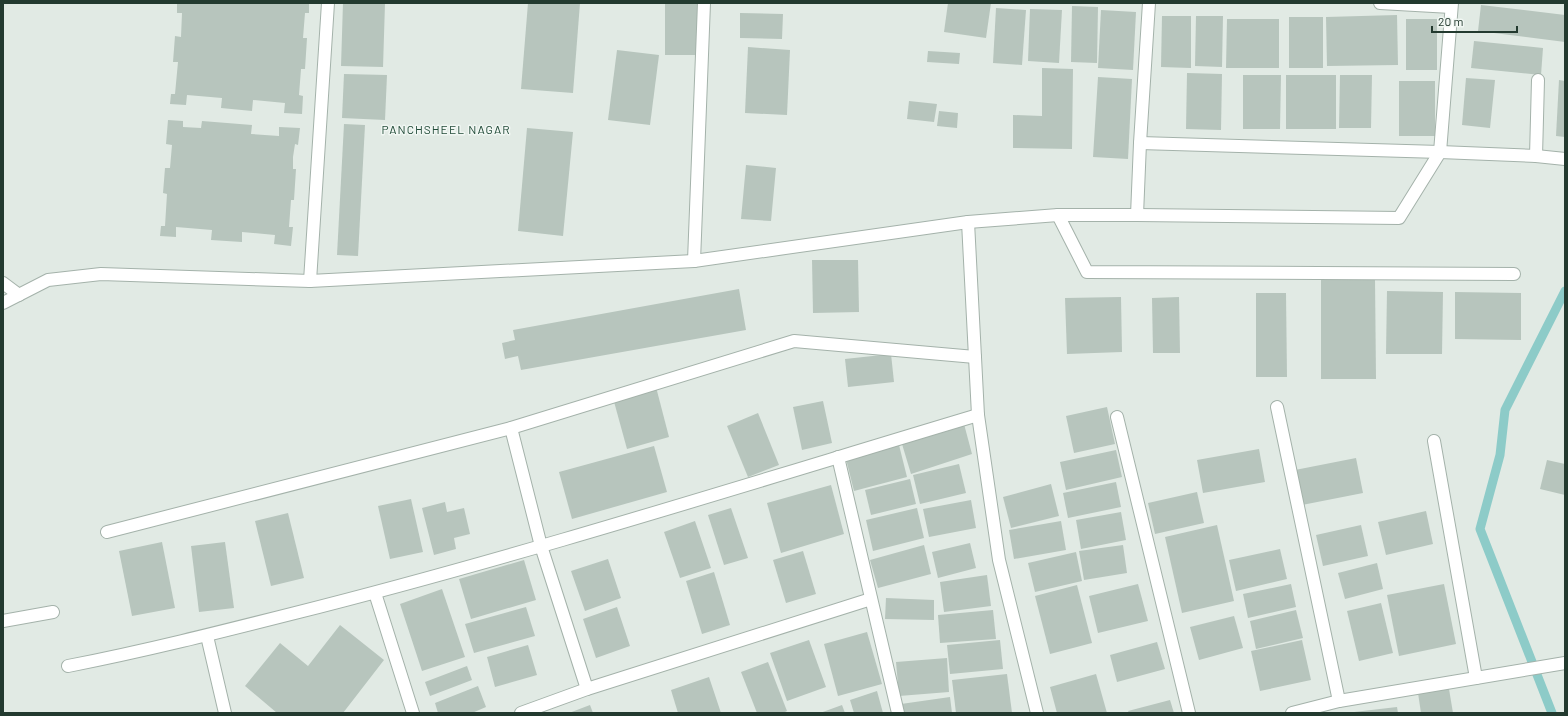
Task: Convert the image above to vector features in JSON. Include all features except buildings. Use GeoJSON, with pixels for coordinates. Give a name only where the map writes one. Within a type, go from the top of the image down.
{"type":"FeatureCollection","features":[{"type":"Feature","properties":{"kind":"street"},"geometry":{"type":"LineString","coordinates":[[310,281],[328,3]]}},
{"type":"Feature","properties":{"kind":"street"},"geometry":{"type":"LineString","coordinates":[[694,262],[704,3]]}},
{"type":"Feature","properties":{"kind":"street"},"geometry":{"type":"LineString","coordinates":[[1137,215],[1149,3]]}},
{"type":"Feature","properties":{"kind":"street"},"geometry":{"type":"LineString","coordinates":[[3,303],[48,280],[101,274],[310,281],[694,262],[968,222],[1058,215],[1399,218],[1440,152],[1452,5],[1380,3]]}},
{"type":"Feature","properties":{"kind":"street"},"geometry":{"type":"LineString","coordinates":[[1536,156],[1538,80]]}},
{"type":"Feature","properties":{"kind":"street"},"geometry":{"type":"LineString","coordinates":[[1140,143],[1440,152],[1536,156],[1565,159]]}},
{"type":"Feature","properties":{"kind":"street"},"geometry":{"type":"LineString","coordinates":[[1058,215],[1087,272],[1514,274]]}},
{"type":"Feature","properties":{"kind":"street"},"geometry":{"type":"LineString","coordinates":[[968,222],[978,414],[1000,560],[1037,713]]}},
{"type":"Feature","properties":{"kind":"street"},"geometry":{"type":"LineString","coordinates":[[3,283],[19,295]]}},
{"type":"Feature","properties":{"kind":"street"},"geometry":{"type":"LineString","coordinates":[[107,532],[511,428],[794,341],[975,357]]}},
{"type":"Feature","properties":{"kind":"street"},"geometry":{"type":"LineString","coordinates":[[1277,408],[1339,701]]}},
{"type":"Feature","properties":{"kind":"street"},"geometry":{"type":"LineString","coordinates":[[68,666],[207,636],[375,593],[541,546],[978,414]]}},
{"type":"Feature","properties":{"kind":"street"},"geometry":{"type":"LineString","coordinates":[[1117,417],[1189,713]]}},
{"type":"Feature","properties":{"kind":"street"},"geometry":{"type":"LineString","coordinates":[[511,428],[541,546],[587,689]]}},
{"type":"Feature","properties":{"kind":"street"},"geometry":{"type":"LineString","coordinates":[[1434,441],[1482,677]]}},
{"type":"Feature","properties":{"kind":"street"},"geometry":{"type":"LineString","coordinates":[[838,457],[898,713]]}},
{"type":"Feature","properties":{"kind":"street"},"geometry":{"type":"LineString","coordinates":[[375,593],[413,713]]}},
{"type":"Feature","properties":{"kind":"street"},"geometry":{"type":"LineString","coordinates":[[521,713],[587,689],[871,599]]}},
{"type":"Feature","properties":{"kind":"street"},"geometry":{"type":"LineString","coordinates":[[3,621],[53,612]]}},
{"type":"Feature","properties":{"kind":"street"},"geometry":{"type":"LineString","coordinates":[[207,636],[225,713]]}},
{"type":"Feature","properties":{"kind":"street"},"geometry":{"type":"LineString","coordinates":[[1292,713],[1339,701],[1565,662]]}},
{"type":"Feature","properties":{"kind":"waterway"},"geometry":{"type":"LineString","coordinates":[[1552,713],[1480,529],[1500,455],[1505,410],[1565,291]]}},
{"type":"Feature","properties":{"kind":"district","name":"PANCHSHEEL NAGAR"},"geometry":{"type":"Point","coordinates":[446,130]}}]}
